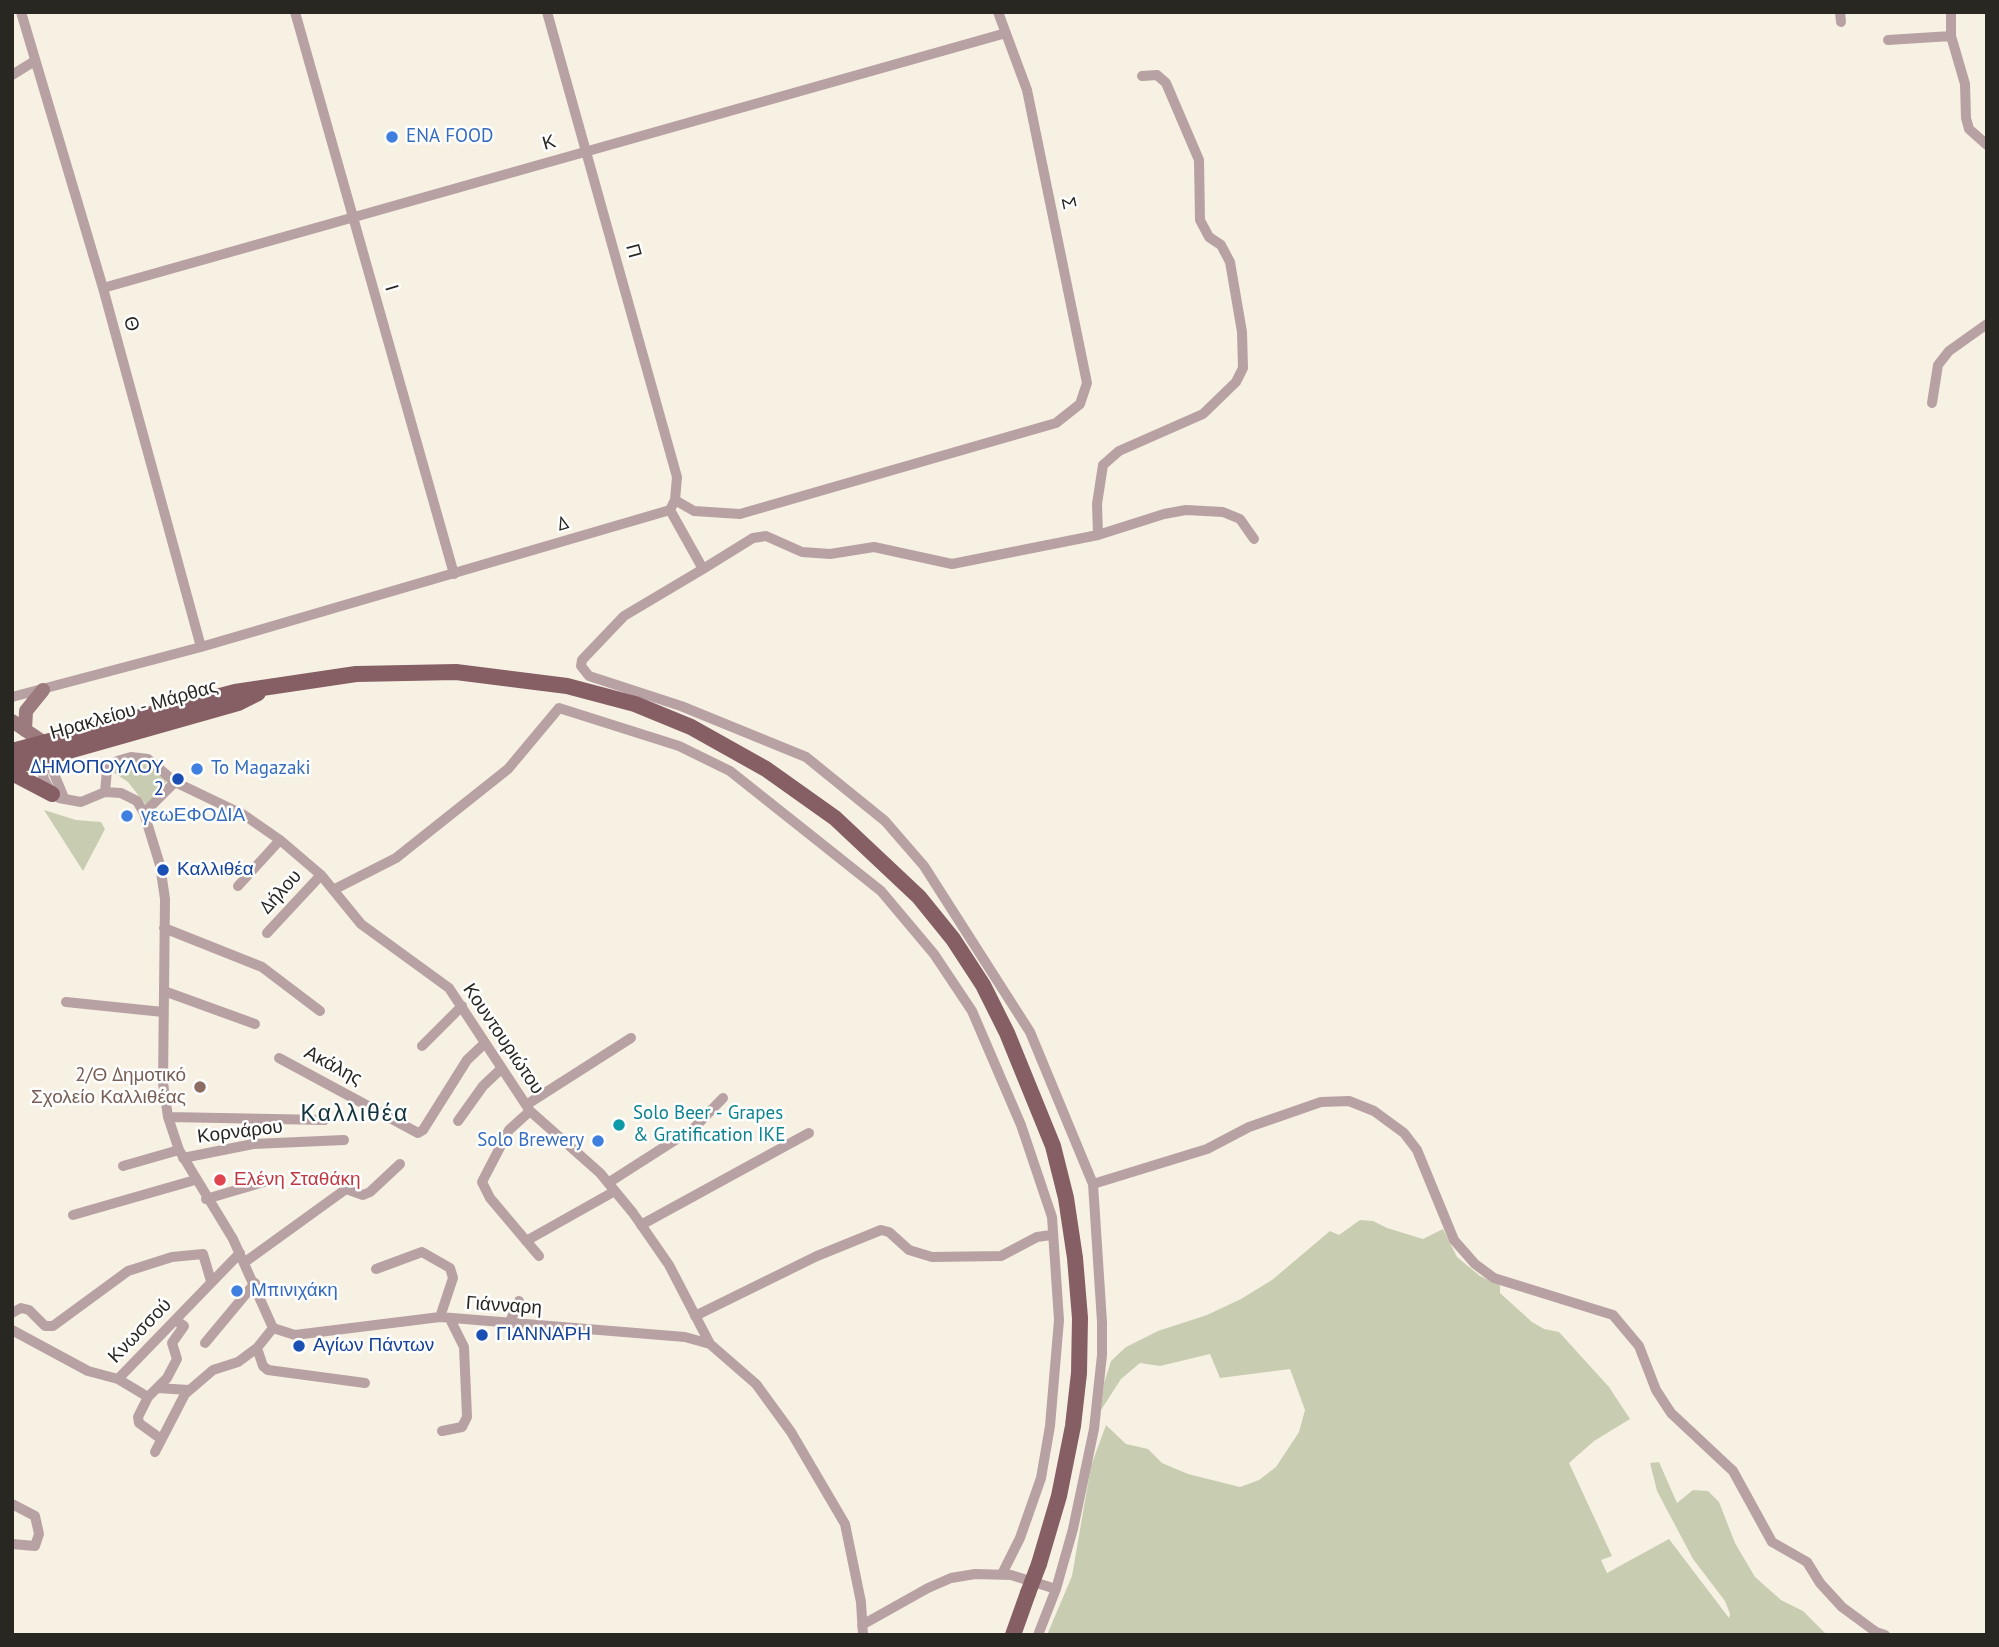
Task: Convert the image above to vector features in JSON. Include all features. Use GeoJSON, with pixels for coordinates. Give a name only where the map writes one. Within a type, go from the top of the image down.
{"type":"FeatureCollection","features":[{"type":"Feature","properties":{"kind":"main road","name":"Ηρακλείου - Μάρθας"},"geometry":{"type":"LineString","coordinates":[[12,751],[33,744],[238,703],[265,689],[356,674],[456,672],[567,686],[635,704],[691,727],[766,769],[835,818],[919,897],[953,939],[982,985],[1007,1033],[1053,1146],[1066,1198],[1078,1294],[1079,1373],[1073,1426],[1059,1496],[1039,1564],[1013,1635]]}},
{"type":"Feature","properties":{"kind":"main road","name":"Ηρακλείου - Μάρθας"},"geometry":{"type":"LineString","coordinates":[[12,767],[33,744]]}},
{"type":"Feature","properties":{"kind":"main road"},"geometry":{"type":"LineString","coordinates":[[12,773],[59,797]]}},
{"type":"Feature","properties":{"kind":"street","name":"Θ"},"geometry":{"type":"LineString","coordinates":[[20,12],[103,288],[201,647]]}},
{"type":"Feature","properties":{"kind":"street","name":"Ι"},"geometry":{"type":"LineString","coordinates":[[295,12],[454,574]]}},
{"type":"Feature","properties":{"kind":"street","name":"Π"},"geometry":{"type":"LineString","coordinates":[[547,12],[677,477],[673,505]]}},
{"type":"Feature","properties":{"kind":"street","name":"Σ"},"geometry":{"type":"LineString","coordinates":[[673,505],[694,511],[740,514],[1056,423],[1080,404],[1087,383],[1027,90],[998,12]]}},
{"type":"Feature","properties":{"kind":"street"},"geometry":{"type":"LineString","coordinates":[[1951,12],[1951,36],[1965,84],[1966,118],[1969,129],[1987,145]]}},
{"type":"Feature","properties":{"kind":"street","name":"Κ"},"geometry":{"type":"LineString","coordinates":[[103,288],[1006,33]]}},
{"type":"Feature","properties":{"kind":"street"},"geometry":{"type":"LineString","coordinates":[[1888,40],[1951,36]]}},
{"type":"Feature","properties":{"kind":"street"},"geometry":{"type":"LineString","coordinates":[[12,75],[33,62]]}},
{"type":"Feature","properties":{"kind":"street"},"geometry":{"type":"LineString","coordinates":[[1098,536],[1097,504],[1103,465],[1119,451],[1203,414],[1236,382],[1243,368],[1242,332],[1230,262],[1221,244],[1209,237],[1200,220],[1199,160],[1166,83],[1157,75],[1142,76]]}},
{"type":"Feature","properties":{"kind":"street"},"geometry":{"type":"LineString","coordinates":[[1931,403],[1938,365],[1949,351],[1987,324]]}},
{"type":"Feature","properties":{"kind":"street"},"geometry":{"type":"LineString","coordinates":[[673,505],[703,569]]}},
{"type":"Feature","properties":{"kind":"street","name":"Δ"},"geometry":{"type":"LineString","coordinates":[[12,697],[201,647],[454,574],[673,505]]}},
{"type":"Feature","properties":{"kind":"street"},"geometry":{"type":"LineString","coordinates":[[1038,1635],[1056,1589],[1094,1429],[1102,1322],[1093,1184],[1030,1032],[924,866],[885,821],[806,757],[681,706],[589,676],[584,671],[582,660],[624,616],[753,538],[766,536],[802,552],[831,554],[874,547],[952,564],[1098,536],[1164,514],[1209,510],[1240,519],[1254,539]]}},
{"type":"Feature","properties":{"kind":"street"},"geometry":{"type":"LineString","coordinates":[[43,690],[26,711],[33,744],[59,797],[81,802],[105,792],[130,795],[144,813],[160,865],[165,899],[163,1083],[168,1117],[181,1154],[242,1258],[273,1328],[257,1349],[238,1362],[213,1370],[184,1394],[155,1452]]}},
{"type":"Feature","properties":{"kind":"street"},"geometry":{"type":"LineString","coordinates":[[333,890],[396,858],[508,769],[559,708],[605,720],[679,746],[730,771],[881,891],[934,954],[959,989],[987,1039],[1048,1205],[1059,1320],[1050,1426],[1037,1491],[1020,1538],[1002,1574]]}},
{"type":"Feature","properties":{"kind":"street"},"geometry":{"type":"LineString","coordinates":[[12,721],[33,744]]}},
{"type":"Feature","properties":{"kind":"street","name":"Κουντουριώτου"},"geometry":{"type":"LineString","coordinates":[[105,792],[103,782],[107,770],[117,761],[131,757],[148,759],[175,782],[244,815],[280,840],[321,874],[361,925],[449,988],[528,1108],[611,1187],[641,1225],[669,1265],[710,1344],[763,1393],[831,1498],[845,1524],[852,1549],[863,1630]]}},
{"type":"Feature","properties":{"kind":"street"},"geometry":{"type":"LineString","coordinates":[[144,813],[175,782]]}},
{"type":"Feature","properties":{"kind":"street"},"geometry":{"type":"LineString","coordinates":[[238,886],[280,840]]}},
{"type":"Feature","properties":{"kind":"street","name":"Δήλου"},"geometry":{"type":"LineString","coordinates":[[267,933],[321,874]]}},
{"type":"Feature","properties":{"kind":"street"},"geometry":{"type":"LineString","coordinates":[[164,928],[262,967],[320,1011]]}},
{"type":"Feature","properties":{"kind":"street"},"geometry":{"type":"LineString","coordinates":[[164,991],[255,1024]]}},
{"type":"Feature","properties":{"kind":"street"},"geometry":{"type":"LineString","coordinates":[[66,1002],[163,1012]]}},
{"type":"Feature","properties":{"kind":"street"},"geometry":{"type":"LineString","coordinates":[[422,1046],[462,1006]]}},
{"type":"Feature","properties":{"kind":"street"},"geometry":{"type":"LineString","coordinates":[[539,1256],[490,1198],[482,1182],[509,1130],[528,1108],[632,1038]]}},
{"type":"Feature","properties":{"kind":"street","name":"Ακάλης"},"geometry":{"type":"LineString","coordinates":[[279,1058],[418,1133],[423,1130],[467,1060],[485,1043]]}},
{"type":"Feature","properties":{"kind":"street"},"geometry":{"type":"LineString","coordinates":[[458,1121],[483,1086],[502,1069]]}},
{"type":"Feature","properties":{"kind":"street"},"geometry":{"type":"LineString","coordinates":[[526,1241],[611,1187],[694,1128],[723,1098]]}},
{"type":"Feature","properties":{"kind":"street"},"geometry":{"type":"LineString","coordinates":[[1093,1184],[1207,1149],[1249,1127],[1321,1102],[1349,1101],[1374,1111],[1404,1133],[1417,1150],[1454,1240],[1469,1258],[1494,1278],[1613,1315],[1639,1346],[1656,1390],[1671,1413],[1733,1471],[1772,1542],[1807,1562],[1820,1583],[1842,1607],[1876,1632],[1885,1635]]}},
{"type":"Feature","properties":{"kind":"street"},"geometry":{"type":"LineString","coordinates":[[168,1117],[325,1120]]}},
{"type":"Feature","properties":{"kind":"street"},"geometry":{"type":"LineString","coordinates":[[641,1225],[809,1133]]}},
{"type":"Feature","properties":{"kind":"street","name":"Κορνάρου"},"geometry":{"type":"LineString","coordinates":[[123,1167],[181,1154],[253,1144],[344,1140]]}},
{"type":"Feature","properties":{"kind":"street","name":"Κνωσσού"},"geometry":{"type":"LineString","coordinates":[[12,1330],[88,1371],[105,1378],[118,1379],[211,1281],[346,1189],[366,1195],[401,1164]]}},
{"type":"Feature","properties":{"kind":"street"},"geometry":{"type":"LineString","coordinates":[[73,1215],[195,1180]]}},
{"type":"Feature","properties":{"kind":"street"},"geometry":{"type":"LineString","coordinates":[[206,1199],[264,1182]]}},
{"type":"Feature","properties":{"kind":"street"},"geometry":{"type":"LineString","coordinates":[[695,1316],[817,1256],[881,1230],[889,1232],[909,1250],[932,1257],[1001,1256],[1037,1237],[1051,1235]]}},
{"type":"Feature","properties":{"kind":"street"},"geometry":{"type":"LineString","coordinates":[[376,1269],[422,1252],[450,1268],[453,1278],[445,1318],[464,1347],[467,1417],[462,1427],[442,1431]]}},
{"type":"Feature","properties":{"kind":"street"},"geometry":{"type":"LineString","coordinates":[[12,1313],[21,1308],[29,1310],[45,1326],[53,1326],[128,1271],[172,1257],[203,1254],[211,1281]]}},
{"type":"Feature","properties":{"kind":"street"},"geometry":{"type":"LineString","coordinates":[[205,1343],[255,1283]]}},
{"type":"Feature","properties":{"kind":"street"},"geometry":{"type":"LineString","coordinates":[[509,1324],[519,1301]]}},
{"type":"Feature","properties":{"kind":"street","name":"Γιάνναρη"},"geometry":{"type":"LineString","coordinates":[[273,1328],[295,1335],[445,1318],[685,1337],[710,1344]]}},
{"type":"Feature","properties":{"kind":"street"},"geometry":{"type":"LineString","coordinates":[[161,1439],[139,1423],[138,1417],[148,1397],[167,1378],[177,1359],[172,1343],[184,1326],[175,1320]]}},
{"type":"Feature","properties":{"kind":"street"},"geometry":{"type":"LineString","coordinates":[[257,1349],[261,1362],[268,1370],[365,1383]]}},
{"type":"Feature","properties":{"kind":"street"},"geometry":{"type":"LineString","coordinates":[[118,1379],[148,1397]]}},
{"type":"Feature","properties":{"kind":"street"},"geometry":{"type":"LineString","coordinates":[[157,1388],[189,1390]]}},
{"type":"Feature","properties":{"kind":"street"},"geometry":{"type":"LineString","coordinates":[[12,1504],[36,1516],[39,1534],[35,1546],[12,1544]]}},
{"type":"Feature","properties":{"kind":"street"},"geometry":{"type":"LineString","coordinates":[[863,1630],[951,1578],[1002,1574],[1056,1589]]}},
{"type":"Feature","properties":{"kind":"green space"},"geometry":{"type":"Polygon","coordinates":[[[126,758],[152,763],[168,780],[146,805],[128,782],[113,772],[126,758]]]}},
{"type":"Feature","properties":{"kind":"green space"},"geometry":{"type":"Polygon","coordinates":[[[44,810],[76,820],[101,822],[105,829],[83,871],[44,810]]]}},
{"type":"Feature","properties":{"kind":"green space"},"geometry":{"type":"Polygon","coordinates":[[[1360,1220],[1373,1221],[1423,1239],[1443,1229],[1457,1257],[1480,1276],[1500,1285],[1500,1293],[1532,1322],[1544,1329],[1559,1332],[1609,1387],[1630,1419],[1594,1441],[1569,1463],[1612,1556],[1601,1560],[1607,1573],[1669,1539],[1729,1618],[1725,1601],[1693,1559],[1657,1491],[1650,1463],[1659,1462],[1677,1503],[1693,1490],[1708,1491],[1719,1502],[1735,1543],[1755,1577],[1781,1600],[1803,1611],[1827,1635],[1047,1635],[1072,1576],[1091,1466],[1106,1425],[1126,1444],[1148,1449],[1162,1463],[1188,1474],[1240,1487],[1259,1480],[1276,1467],[1299,1432],[1305,1410],[1290,1369],[1220,1378],[1210,1354],[1160,1366],[1140,1363],[1121,1379],[1101,1410],[1104,1383],[1111,1361],[1126,1347],[1158,1331],[1207,1315],[1241,1299],[1272,1280],[1330,1231],[1339,1235],[1360,1220]]]}},
{"type":"Feature","properties":{"kind":"place","name":"ENA FOOD"},"geometry":{"type":"Point","coordinates":[392,137]}},
{"type":"Feature","properties":{"kind":"place","name":"To Magazaki"},"geometry":{"type":"Point","coordinates":[197,769]}},
{"type":"Feature","properties":{"kind":"place","name":"ΔΗΜΟΠΟΥΛΟΥ 2"},"geometry":{"type":"Point","coordinates":[178,779]}},
{"type":"Feature","properties":{"kind":"place","name":"γεωΕΦΟΔΙΑ"},"geometry":{"type":"Point","coordinates":[127,816]}},
{"type":"Feature","properties":{"kind":"place","name":"Καλλιθέα"},"geometry":{"type":"Point","coordinates":[163,870]}},
{"type":"Feature","properties":{"kind":"place","name":"2/Θ Δημοτικό Σχολείο Καλλιθέας"},"geometry":{"type":"Point","coordinates":[200,1087]}},
{"type":"Feature","properties":{"kind":"place","name":"Solo Beer - Grapes & Gratification IKE"},"geometry":{"type":"Point","coordinates":[619,1125]}},
{"type":"Feature","properties":{"kind":"place","name":"Solo Brewery"},"geometry":{"type":"Point","coordinates":[598,1141]}},
{"type":"Feature","properties":{"kind":"place","name":"Ελένη Σταθάκη"},"geometry":{"type":"Point","coordinates":[220,1180]}},
{"type":"Feature","properties":{"kind":"place","name":"Μπινιχάκη"},"geometry":{"type":"Point","coordinates":[237,1291]}},
{"type":"Feature","properties":{"kind":"place","name":"ΓΙΑΝΝΑΡΗ"},"geometry":{"type":"Point","coordinates":[482,1335]}},
{"type":"Feature","properties":{"kind":"place","name":"Αγίων Πάντων"},"geometry":{"type":"Point","coordinates":[299,1346]}},
{"type":"Feature","properties":{"kind":"district","name":"Καλλιθέα"},"geometry":{"type":"Point","coordinates":[355,1114]}}]}
